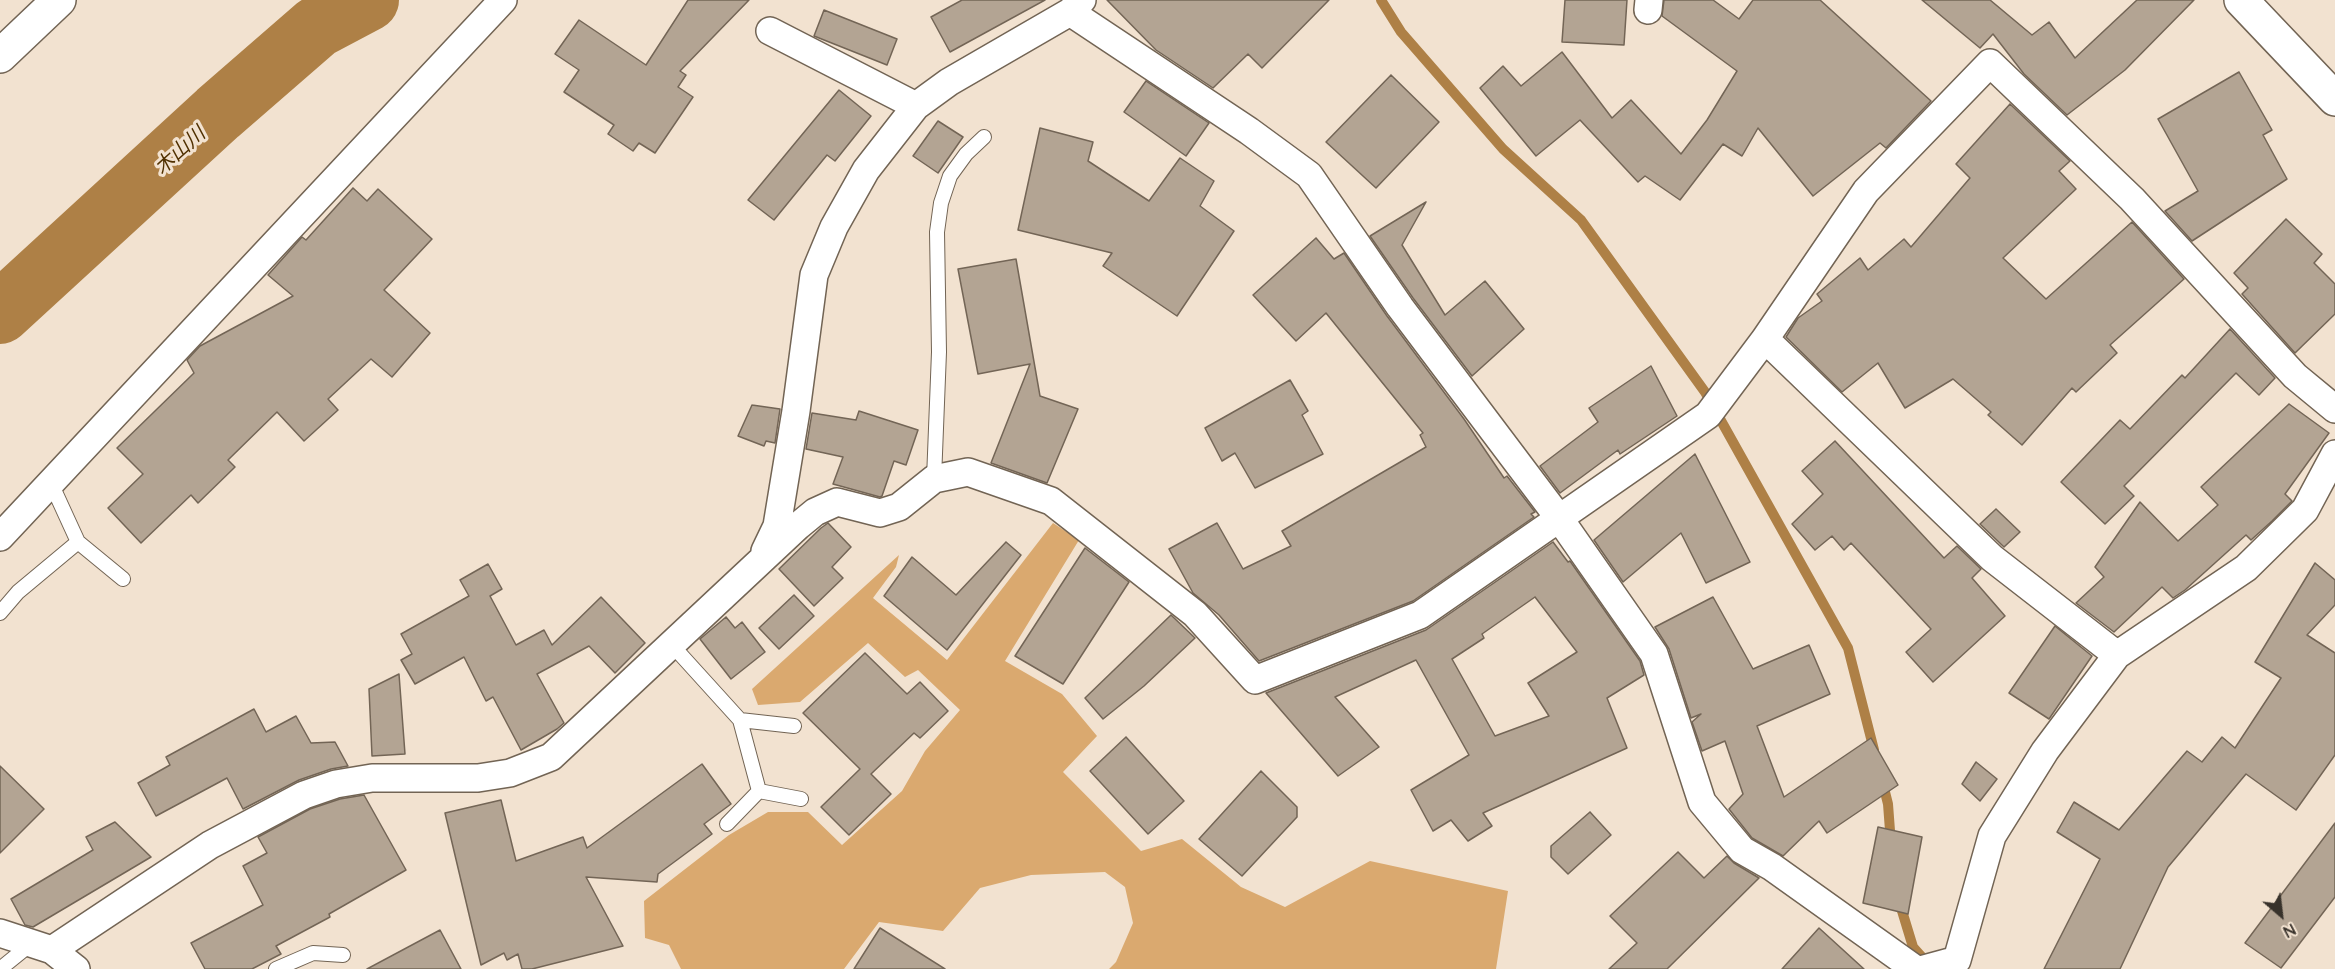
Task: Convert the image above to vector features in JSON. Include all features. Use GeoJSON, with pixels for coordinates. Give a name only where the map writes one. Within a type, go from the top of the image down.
{"type":"FeatureCollection","features":[{"type":"Feature","properties":{"kind":"main road"},"geometry":{"type":"LineString","coordinates":[[0,56],[59,0]]}},
{"type":"Feature","properties":{"kind":"main road"},"geometry":{"type":"LineString","coordinates":[[2241,0],[2335,99]]}},
{"type":"Feature","properties":{"kind":"street"},"geometry":{"type":"LineString","coordinates":[[0,537],[503,0]]}},
{"type":"Feature","properties":{"kind":"street"},"geometry":{"type":"LineString","coordinates":[[760,560],[777,526],[796,411],[814,275],[834,227],[866,170],[916,106],[949,82],[1076,6],[1309,175],[1400,308],[1559,518],[1654,654],[1702,802],[1742,850],[1772,867],[1915,969]]}},
{"type":"Feature","properties":{"kind":"street"},"geometry":{"type":"LineString","coordinates":[[770,31],[916,106]]}},
{"type":"Feature","properties":{"kind":"street"},"geometry":{"type":"LineString","coordinates":[[42,947],[210,845],[304,795],[336,783],[372,778],[478,778],[510,773],[550,757],[798,526],[815,512],[837,501],[880,513],[899,507],[934,479],[968,472],[1051,501],[1195,614],[1254,680],[1420,615],[1708,415],[1765,339],[1866,191],[1990,63],[2132,199],[2295,376],[2335,410]]}},
{"type":"Feature","properties":{"kind":"street"},"geometry":{"type":"LineString","coordinates":[[1765,339],[1992,558],[2117,655]]}},
{"type":"Feature","properties":{"kind":"street"},"geometry":{"type":"LineString","coordinates":[[1924,969],[1957,960],[1992,836],[2044,751],[2117,655],[2246,568],[2305,510],[2335,454]]}},
{"type":"Feature","properties":{"kind":"street"},"geometry":{"type":"LineString","coordinates":[[0,933],[42,947],[76,969]]}},
{"type":"Feature","properties":{"kind":"lane"},"geometry":{"type":"LineString","coordinates":[[934,479],[939,352],[937,232],[940,203],[950,176],[966,154],[984,137]]}},
{"type":"Feature","properties":{"kind":"lane"},"geometry":{"type":"LineString","coordinates":[[51,483],[78,542],[123,579]]}},
{"type":"Feature","properties":{"kind":"lane"},"geometry":{"type":"LineString","coordinates":[[0,613],[18,592],[78,542]]}},
{"type":"Feature","properties":{"kind":"lane"},"geometry":{"type":"LineString","coordinates":[[672,645],[740,720],[759,791]]}},
{"type":"Feature","properties":{"kind":"lane"},"geometry":{"type":"LineString","coordinates":[[740,720],[794,726]]}},
{"type":"Feature","properties":{"kind":"lane"},"geometry":{"type":"LineString","coordinates":[[759,791],[801,799]]}},
{"type":"Feature","properties":{"kind":"lane"},"geometry":{"type":"LineString","coordinates":[[727,824],[759,791]]}},
{"type":"Feature","properties":{"kind":"lane"},"geometry":{"type":"LineString","coordinates":[[0,969],[42,947]]}},
{"type":"Feature","properties":{"kind":"lane"},"geometry":{"type":"LineString","coordinates":[[276,969],[313,953],[343,955]]}},
{"type":"Feature","properties":{"kind":"shaded area"},"geometry":{"type":"Polygon","coordinates":[[[1053,523],[1079,540],[1005,661],[1062,694],[1097,736],[1063,772],[1141,851],[1182,839],[1241,887],[1285,907],[1370,861],[1508,891],[1496,969],[1109,969],[1116,962],[1133,923],[1125,887],[1105,872],[1031,875],[980,888],[943,931],[879,922],[844,969],[681,969],[669,945],[645,938],[644,901],[729,835],[768,812],[808,812],[842,845],[902,791],[925,751],[960,710],[918,670],[905,677],[868,643],[800,702],[758,705],[752,689],[899,555],[896,567],[873,598],[947,660],[1053,523]]]}},
{"type":"Feature","properties":{"kind":"building"},"geometry":{"type":"Polygon","coordinates":[[[688,0],[749,0],[680,71],[686,75],[678,87],[693,97],[655,153],[639,143],[633,151],[608,134],[614,125],[564,92],[579,70],[555,54],[579,20],[646,65],[688,0]]]}},
{"type":"Feature","properties":{"kind":"building"},"geometry":{"type":"Polygon","coordinates":[[[962,0],[1045,0],[950,52],[931,17],[962,0]]]}},
{"type":"Feature","properties":{"kind":"building"},"geometry":{"type":"Polygon","coordinates":[[[1107,0],[1329,0],[1262,68],[1248,54],[1213,88],[1156,50],[1107,0]]]}},
{"type":"Feature","properties":{"kind":"building"},"geometry":{"type":"Polygon","coordinates":[[[1565,0],[1627,0],[1624,45],[1562,42],[1565,0]]]}},
{"type":"Feature","properties":{"kind":"building"},"geometry":{"type":"Polygon","coordinates":[[[1664,0],[1713,0],[1739,19],[1753,0],[1820,0],[1931,101],[1886,148],[1880,143],[1813,196],[1758,128],[1742,156],[1723,144],[1680,200],[1645,176],[1638,182],[1580,120],[1536,156],[1480,88],[1503,66],[1521,86],[1562,52],[1612,118],[1631,100],[1681,154],[1707,120],[1737,71],[1662,16],[1664,0]]]}},
{"type":"Feature","properties":{"kind":"building"},"geometry":{"type":"Polygon","coordinates":[[[1922,0],[1990,0],[2032,35],[2049,22],[2075,58],[2137,0],[2194,0],[2125,70],[2067,115],[2024,74],[1993,34],[1980,48],[1922,0]]]}},
{"type":"Feature","properties":{"kind":"building"},"geometry":{"type":"Polygon","coordinates":[[[824,10],[897,39],[887,65],[814,36],[824,10]]]}},
{"type":"Feature","properties":{"kind":"building"},"geometry":{"type":"Polygon","coordinates":[[[2239,72],[2272,130],[2263,135],[2287,179],[2192,241],[2165,211],[2198,191],[2158,119],[2239,72]]]}},
{"type":"Feature","properties":{"kind":"building"},"geometry":{"type":"Polygon","coordinates":[[[1391,75],[1439,122],[1376,188],[1326,142],[1391,75]]]}},
{"type":"Feature","properties":{"kind":"building"},"geometry":{"type":"Polygon","coordinates":[[[1146,81],[1209,123],[1186,156],[1124,112],[1146,81]]]}},
{"type":"Feature","properties":{"kind":"building"},"geometry":{"type":"Polygon","coordinates":[[[839,90],[871,116],[835,161],[827,155],[774,220],[748,200],[839,90]]]}},
{"type":"Feature","properties":{"kind":"building"},"geometry":{"type":"Polygon","coordinates":[[[2010,104],[2070,161],[2059,171],[2076,189],[2003,258],[2046,299],[2132,222],[2184,279],[2110,345],[2117,353],[2076,392],[2072,388],[2022,445],[1988,415],[1991,412],[1953,379],[1905,408],[1878,363],[1842,392],[1786,337],[1798,318],[1822,301],[1817,294],[1860,258],[1868,270],[1904,239],[1911,247],[1970,178],[1956,164],[2010,104]]]}},
{"type":"Feature","properties":{"kind":"building"},"geometry":{"type":"Polygon","coordinates":[[[938,121],[963,137],[938,173],[913,156],[938,121]]]}},
{"type":"Feature","properties":{"kind":"building"},"geometry":{"type":"Polygon","coordinates":[[[1040,128],[1093,142],[1088,161],[1149,201],[1180,158],[1214,181],[1200,206],[1234,231],[1177,316],[1103,266],[1112,253],[1018,230],[1040,128]]]}},
{"type":"Feature","properties":{"kind":"building"},"geometry":{"type":"Polygon","coordinates":[[[353,188],[367,201],[378,189],[432,239],[384,290],[430,333],[392,377],[371,359],[328,399],[338,410],[304,441],[277,412],[228,460],[235,467],[198,503],[191,495],[141,543],[108,508],[143,474],[117,448],[194,373],[187,360],[200,346],[293,296],[268,275],[302,237],[306,240],[353,188]]]}},
{"type":"Feature","properties":{"kind":"building"},"geometry":{"type":"Polygon","coordinates":[[[1426,202],[1402,245],[1445,315],[1485,281],[1524,329],[1472,376],[1370,236],[1426,202]]]}},
{"type":"Feature","properties":{"kind":"building"},"geometry":{"type":"Polygon","coordinates":[[[2286,219],[2322,254],[2314,263],[2335,284],[2335,314],[2295,353],[2242,294],[2248,288],[2234,273],[2286,219]]]}},
{"type":"Feature","properties":{"kind":"building"},"geometry":{"type":"Polygon","coordinates":[[[1316,238],[1334,259],[1344,253],[1504,478],[1507,476],[1535,512],[1531,514],[1534,517],[1413,601],[1259,661],[1219,615],[1193,593],[1169,549],[1217,523],[1243,569],[1291,546],[1282,531],[1426,447],[1420,435],[1423,433],[1326,313],[1296,341],[1253,295],[1316,238]]]}},
{"type":"Feature","properties":{"kind":"building"},"geometry":{"type":"Polygon","coordinates":[[[1016,259],[1040,396],[1078,409],[1047,483],[991,463],[1030,364],[978,374],[958,269],[1016,259]]]}},
{"type":"Feature","properties":{"kind":"building"},"geometry":{"type":"Polygon","coordinates":[[[2230,329],[2275,378],[2259,395],[2236,373],[2124,486],[2134,496],[2105,524],[2061,482],[2120,420],[2130,429],[2182,375],[2185,378],[2230,329]]]}},
{"type":"Feature","properties":{"kind":"building"},"geometry":{"type":"Polygon","coordinates":[[[1651,366],[1677,416],[1620,454],[1618,450],[1560,493],[1540,466],[1598,422],[1589,408],[1651,366]]]}},
{"type":"Feature","properties":{"kind":"building"},"geometry":{"type":"Polygon","coordinates":[[[1290,380],[1308,411],[1302,415],[1323,454],[1255,488],[1235,453],[1222,461],[1205,428],[1290,380]]]}},
{"type":"Feature","properties":{"kind":"building"},"geometry":{"type":"Polygon","coordinates":[[[2289,404],[2329,433],[2285,494],[2292,501],[2272,521],[2251,540],[2246,535],[2173,598],[2162,587],[2114,632],[2076,603],[2104,577],[2095,567],[2140,502],[2178,541],[2218,505],[2201,487],[2289,404]]]}},
{"type":"Feature","properties":{"kind":"building"},"geometry":{"type":"Polygon","coordinates":[[[752,405],[780,409],[775,443],[766,441],[764,446],[738,436],[752,405]]]}},
{"type":"Feature","properties":{"kind":"building"},"geometry":{"type":"Polygon","coordinates":[[[859,411],[918,430],[906,465],[894,461],[880,497],[833,484],[843,457],[806,449],[812,413],[856,420],[859,411]]]}},
{"type":"Feature","properties":{"kind":"building"},"geometry":{"type":"Polygon","coordinates":[[[1835,441],[1944,558],[1957,546],[1981,569],[1972,578],[2005,616],[1933,682],[1906,652],[1931,629],[1851,543],[1844,550],[1832,536],[1815,550],[1792,524],[1823,494],[1802,471],[1835,441]]]}},
{"type":"Feature","properties":{"kind":"building"},"geometry":{"type":"Polygon","coordinates":[[[1695,454],[1750,562],[1706,583],[1681,533],[1623,582],[1594,540],[1695,454]]]}},
{"type":"Feature","properties":{"kind":"building"},"geometry":{"type":"Polygon","coordinates":[[[1996,509],[2020,532],[2004,547],[1980,524],[1996,509]]]}},
{"type":"Feature","properties":{"kind":"building"},"geometry":{"type":"Polygon","coordinates":[[[828,523],[851,547],[832,567],[843,578],[814,606],[779,569],[828,523]]]}},
{"type":"Feature","properties":{"kind":"building"},"geometry":{"type":"Polygon","coordinates":[[[1006,542],[1021,555],[947,650],[884,596],[912,557],[956,595],[1006,542]]]}},
{"type":"Feature","properties":{"kind":"building"},"geometry":{"type":"Polygon","coordinates":[[[1553,542],[1568,562],[1570,561],[1640,661],[1644,675],[1607,698],[1627,748],[1483,813],[1492,826],[1468,841],[1451,820],[1433,831],[1411,790],[1469,755],[1416,660],[1335,697],[1379,747],[1338,776],[1266,693],[1426,630],[1553,542]],[[1535,597],[1482,634],[1484,638],[1452,659],[1495,736],[1549,716],[1528,683],[1577,652],[1535,597]]]}},
{"type":"Feature","properties":{"kind":"building"},"geometry":{"type":"Polygon","coordinates":[[[1085,548],[1129,582],[1063,684],[1015,656],[1085,548]]]}},
{"type":"Feature","properties":{"kind":"building"},"geometry":{"type":"Polygon","coordinates":[[[2315,563],[2335,580],[2335,605],[2307,635],[2335,653],[2335,755],[2296,810],[2246,774],[2168,867],[2120,969],[2044,969],[2100,859],[2057,832],[2074,802],[2119,830],[2187,751],[2202,762],[2222,737],[2235,748],[2281,678],[2255,662],[2315,563]]]}},
{"type":"Feature","properties":{"kind":"building"},"geometry":{"type":"Polygon","coordinates":[[[488,564],[502,589],[490,596],[516,645],[544,630],[552,645],[601,597],[645,643],[615,673],[589,646],[537,674],[564,723],[521,750],[493,697],[486,701],[464,657],[415,684],[401,660],[412,654],[401,634],[469,596],[460,580],[488,564]]]}},
{"type":"Feature","properties":{"kind":"building"},"geometry":{"type":"Polygon","coordinates":[[[794,595],[814,616],[779,649],[759,628],[794,595]]]}},
{"type":"Feature","properties":{"kind":"building"},"geometry":{"type":"Polygon","coordinates":[[[1713,597],[1753,669],[1809,645],[1830,694],[1757,726],[1784,797],[1871,738],[1898,785],[1827,833],[1819,821],[1783,856],[1752,838],[1729,809],[1743,794],[1725,741],[1702,751],[1692,722],[1701,714],[1691,718],[1669,649],[1655,627],[1713,597]]]}},
{"type":"Feature","properties":{"kind":"building"},"geometry":{"type":"Polygon","coordinates":[[[1171,615],[1195,638],[1144,686],[1103,719],[1085,698],[1171,615]]]}},
{"type":"Feature","properties":{"kind":"building"},"geometry":{"type":"Polygon","coordinates":[[[726,617],[735,628],[742,622],[765,652],[731,679],[700,639],[726,617]]]}},
{"type":"Feature","properties":{"kind":"building"},"geometry":{"type":"Polygon","coordinates":[[[2055,626],[2092,656],[2049,719],[2009,693],[2055,626]]]}},
{"type":"Feature","properties":{"kind":"building"},"geometry":{"type":"Polygon","coordinates":[[[865,653],[907,694],[920,682],[948,711],[920,738],[914,733],[871,774],[891,794],[849,835],[821,807],[860,769],[803,713],[865,653]]]}},
{"type":"Feature","properties":{"kind":"building"},"geometry":{"type":"Polygon","coordinates":[[[399,674],[405,754],[372,756],[369,689],[399,674]]]}},
{"type":"Feature","properties":{"kind":"building"},"geometry":{"type":"Polygon","coordinates":[[[254,709],[266,732],[296,716],[311,743],[335,742],[348,766],[299,780],[243,809],[227,778],[156,816],[138,783],[170,765],[166,757],[254,709]]]}},
{"type":"Feature","properties":{"kind":"building"},"geometry":{"type":"Polygon","coordinates":[[[1126,737],[1184,801],[1148,834],[1090,771],[1126,737]]]}},
{"type":"Feature","properties":{"kind":"building"},"geometry":{"type":"Polygon","coordinates":[[[1976,762],[1997,779],[1980,801],[1962,784],[1976,762]]]}},
{"type":"Feature","properties":{"kind":"building"},"geometry":{"type":"Polygon","coordinates":[[[702,764],[731,804],[704,824],[712,834],[658,874],[657,882],[586,877],[623,946],[532,969],[522,969],[518,954],[507,960],[504,953],[481,965],[445,813],[501,800],[516,861],[583,837],[587,848],[702,764]]]}},
{"type":"Feature","properties":{"kind":"building"},"geometry":{"type":"Polygon","coordinates":[[[0,766],[44,809],[0,853],[0,766]]]}},
{"type":"Feature","properties":{"kind":"building"},"geometry":{"type":"Polygon","coordinates":[[[1261,771],[1297,807],[1297,817],[1242,876],[1199,839],[1261,771]]]}},
{"type":"Feature","properties":{"kind":"building"},"geometry":{"type":"Polygon","coordinates":[[[364,795],[406,870],[329,914],[330,917],[276,946],[281,954],[252,969],[205,969],[191,943],[263,905],[243,866],[267,853],[258,837],[310,809],[340,799],[364,795]]]}},
{"type":"Feature","properties":{"kind":"building"},"geometry":{"type":"Polygon","coordinates":[[[1590,812],[1611,835],[1568,874],[1551,857],[1551,846],[1590,812]]]}},
{"type":"Feature","properties":{"kind":"building"},"geometry":{"type":"Polygon","coordinates":[[[115,822],[151,857],[33,927],[25,925],[11,899],[93,850],[86,837],[115,822]]]}},
{"type":"Feature","properties":{"kind":"building"},"geometry":{"type":"Polygon","coordinates":[[[2335,823],[2335,897],[2281,968],[2245,943],[2335,823]]]}},
{"type":"Feature","properties":{"kind":"building"},"geometry":{"type":"Polygon","coordinates":[[[1878,827],[1922,837],[1908,914],[1863,903],[1878,827]]]}},
{"type":"Feature","properties":{"kind":"building"},"geometry":{"type":"Polygon","coordinates":[[[1678,852],[1704,878],[1727,856],[1734,863],[1759,878],[1667,969],[1609,969],[1637,943],[1610,916],[1678,852]]]}},
{"type":"Feature","properties":{"kind":"building"},"geometry":{"type":"Polygon","coordinates":[[[880,928],[945,969],[854,969],[880,928]]]}},
{"type":"Feature","properties":{"kind":"building"},"geometry":{"type":"Polygon","coordinates":[[[1819,928],[1864,969],[1782,969],[1819,928]]]}},
{"type":"Feature","properties":{"kind":"building"},"geometry":{"type":"Polygon","coordinates":[[[440,930],[461,969],[367,969],[440,930]]]}},
{"type":"Feature","properties":{"kind":"waterway","name":"木山川"},"geometry":{"type":"LineString","coordinates":[[0,313],[218,113],[317,27],[368,0]]}},
{"type":"Feature","properties":{"kind":"waterway"},"geometry":{"type":"LineString","coordinates":[[1381,0],[1401,32],[1503,149],[1581,220],[1705,392],[1848,648],[1874,750]]}},
{"type":"Feature","properties":{"kind":"waterway"},"geometry":{"type":"LineString","coordinates":[[1882,780],[1888,804],[1891,844]]}},
{"type":"Feature","properties":{"kind":"waterway"},"geometry":{"type":"LineString","coordinates":[[1899,901],[1913,947],[1931,967]]}}]}
